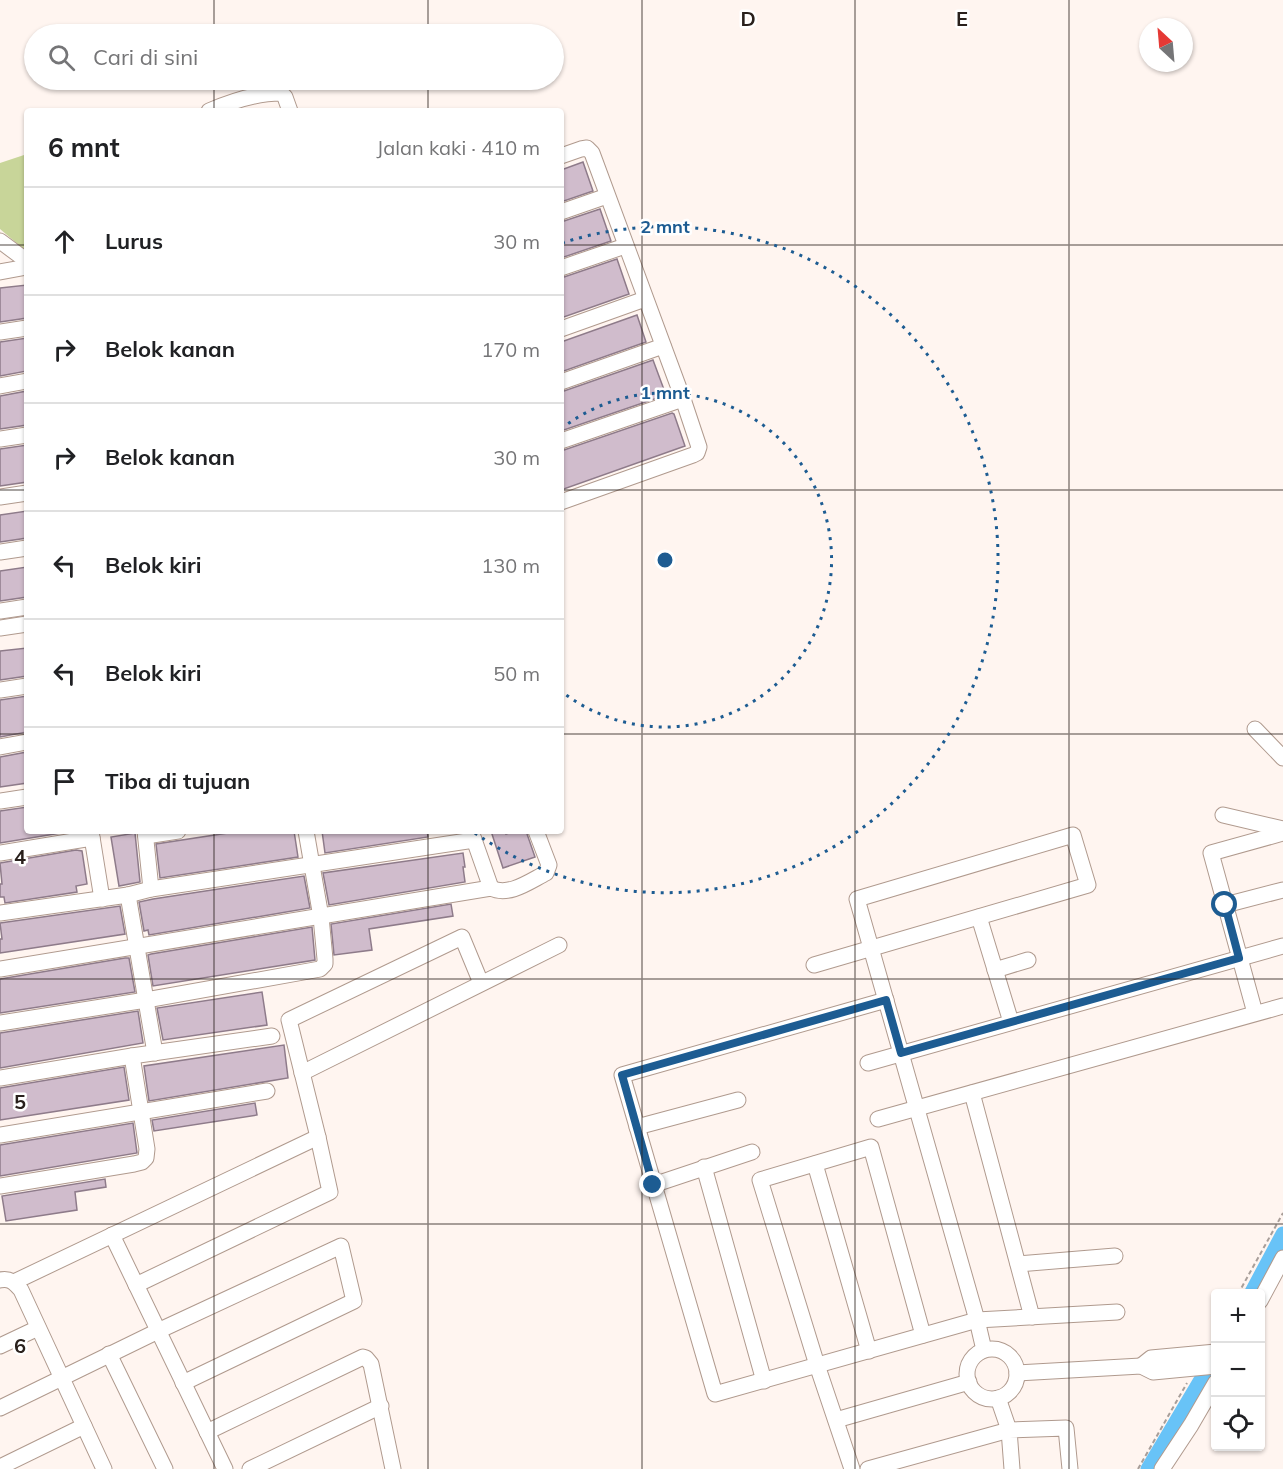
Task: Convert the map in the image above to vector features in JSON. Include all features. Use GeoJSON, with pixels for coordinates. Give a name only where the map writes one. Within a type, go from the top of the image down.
{"type":"FeatureCollection","features":[{"type":"Feature","properties":{"kind":"street"},"geometry":{"type":"LineString","coordinates":[[230,107],[273,93],[281,93],[285,96],[289,108]]}},
{"type":"Feature","properties":{"kind":"street"},"geometry":{"type":"LineString","coordinates":[[564,155],[581,148],[589,149],[592,153],[699,447],[697,453],[564,501]]}},
{"type":"Feature","properties":{"kind":"street"},"geometry":{"type":"LineString","coordinates":[[564,211],[607,196]]}},
{"type":"Feature","properties":{"kind":"street"},"geometry":{"type":"LineString","coordinates":[[0,241],[24,259]]}},
{"type":"Feature","properties":{"kind":"street"},"geometry":{"type":"LineString","coordinates":[[564,267],[626,246]]}},
{"type":"Feature","properties":{"kind":"street"},"geometry":{"type":"LineString","coordinates":[[0,272],[24,268]]}},
{"type":"Feature","properties":{"kind":"street"},"geometry":{"type":"LineString","coordinates":[[564,328],[645,299]]}},
{"type":"Feature","properties":{"kind":"street"},"geometry":{"type":"LineString","coordinates":[[0,332],[24,328]]}},
{"type":"Feature","properties":{"kind":"street"},"geometry":{"type":"LineString","coordinates":[[564,381],[663,346]]}},
{"type":"Feature","properties":{"kind":"street"},"geometry":{"type":"LineString","coordinates":[[0,386],[24,382]]}},
{"type":"Feature","properties":{"kind":"street"},"geometry":{"type":"LineString","coordinates":[[564,440],[683,399]]}},
{"type":"Feature","properties":{"kind":"street"},"geometry":{"type":"LineString","coordinates":[[0,440],[24,436]]}},
{"type":"Feature","properties":{"kind":"street"},"geometry":{"type":"LineString","coordinates":[[0,497],[24,493]]}},
{"type":"Feature","properties":{"kind":"street"},"geometry":{"type":"LineString","coordinates":[[0,552],[24,548]]}},
{"type":"Feature","properties":{"kind":"street"},"geometry":{"type":"LineString","coordinates":[[0,611],[24,607]]}},
{"type":"Feature","properties":{"kind":"street"},"geometry":{"type":"LineString","coordinates":[[0,628],[24,624]]}},
{"type":"Feature","properties":{"kind":"street"},"geometry":{"type":"LineString","coordinates":[[0,690],[24,686]]}},
{"type":"Feature","properties":{"kind":"street"},"geometry":{"type":"LineString","coordinates":[[1255,729],[1283,758]]}},
{"type":"Feature","properties":{"kind":"street"},"geometry":{"type":"LineString","coordinates":[[0,747],[24,743]]}},
{"type":"Feature","properties":{"kind":"street"},"geometry":{"type":"LineString","coordinates":[[0,801],[24,797]]}},
{"type":"Feature","properties":{"kind":"street"},"geometry":{"type":"LineString","coordinates":[[1223,815],[1283,831]]}},
{"type":"Feature","properties":{"kind":"street"},"geometry":{"type":"LineString","coordinates":[[1255,1013],[1211,853],[1283,831]]}},
{"type":"Feature","properties":{"kind":"street"},"geometry":{"type":"LineString","coordinates":[[145,834],[151,889]]}},
{"type":"Feature","properties":{"kind":"street"},"geometry":{"type":"LineString","coordinates":[[0,1023],[320,969],[325,964],[321,917],[307,834]]}},
{"type":"Feature","properties":{"kind":"street"},"geometry":{"type":"LineString","coordinates":[[0,969],[491,888],[508,891],[546,873],[549,865],[537,834]]}},
{"type":"Feature","properties":{"kind":"street"},"geometry":{"type":"LineString","coordinates":[[0,852],[91,835],[102,899]]}},
{"type":"Feature","properties":{"kind":"street"},"geometry":{"type":"LineString","coordinates":[[814,965],[871,948],[979,916],[1088,885],[1073,835],[857,899],[871,948],[886,1000],[901,1053],[917,1108],[977,1320],[984,1350]]}},
{"type":"Feature","properties":{"kind":"street"},"geometry":{"type":"LineString","coordinates":[[0,913],[128,895],[151,889],[312,865],[473,836],[491,888]]}},
{"type":"Feature","properties":{"kind":"street"},"geometry":{"type":"LineString","coordinates":[[1225,905],[1283,890]]}},
{"type":"Feature","properties":{"kind":"street"},"geometry":{"type":"LineString","coordinates":[[128,895],[155,1053]]}},
{"type":"Feature","properties":{"kind":"street"},"geometry":{"type":"LineString","coordinates":[[979,916],[1011,1023]]}},
{"type":"Feature","properties":{"kind":"street"},"geometry":{"type":"LineString","coordinates":[[135,1284],[330,1192],[289,1020],[462,937],[482,983]]}},
{"type":"Feature","properties":{"kind":"street"},"geometry":{"type":"LineString","coordinates":[[302,1073],[560,945]]}},
{"type":"Feature","properties":{"kind":"street"},"geometry":{"type":"LineString","coordinates":[[868,1063],[1283,946]]}},
{"type":"Feature","properties":{"kind":"street"},"geometry":{"type":"LineString","coordinates":[[995,970],[1028,960]]}},
{"type":"Feature","properties":{"kind":"street"},"geometry":{"type":"LineString","coordinates":[[886,1000],[622,1075],[715,1394],[977,1320],[1117,1312]]}},
{"type":"Feature","properties":{"kind":"street"},"geometry":{"type":"LineString","coordinates":[[878,1119],[1283,1006]]}},
{"type":"Feature","properties":{"kind":"street"},"geometry":{"type":"LineString","coordinates":[[0,1078],[272,1036]]}},
{"type":"Feature","properties":{"kind":"street"},"geometry":{"type":"LineString","coordinates":[[0,1186],[142,1162],[146,1158],[147,1149],[132,1056]]}},
{"type":"Feature","properties":{"kind":"street"},"geometry":{"type":"LineString","coordinates":[[0,1135],[267,1091]]}},
{"type":"Feature","properties":{"kind":"street"},"geometry":{"type":"LineString","coordinates":[[972,1093],[1032,1317]]}},
{"type":"Feature","properties":{"kind":"street"},"geometry":{"type":"LineString","coordinates":[[637,1127],[738,1100]]}},
{"type":"Feature","properties":{"kind":"street"},"geometry":{"type":"LineString","coordinates":[[7,1281],[112,1235],[318,1137]]}},
{"type":"Feature","properties":{"kind":"street"},"geometry":{"type":"LineString","coordinates":[[852,1469],[816,1365],[760,1180],[870,1147],[923,1335]]}},
{"type":"Feature","properties":{"kind":"street"},"geometry":{"type":"LineString","coordinates":[[653,1185],[752,1152]]}},
{"type":"Feature","properties":{"kind":"street"},"geometry":{"type":"LineString","coordinates":[[815,1164],[869,1351]]}},
{"type":"Feature","properties":{"kind":"street"},"geometry":{"type":"LineString","coordinates":[[704,1167],[764,1381]]}},
{"type":"Feature","properties":{"kind":"street"},"geometry":{"type":"LineString","coordinates":[[112,1235],[225,1469]]}},
{"type":"Feature","properties":{"kind":"street"},"geometry":{"type":"LineString","coordinates":[[0,1408],[109,1354],[341,1246],[354,1301],[183,1383]]}},
{"type":"Feature","properties":{"kind":"street"},"geometry":{"type":"LineString","coordinates":[[1018,1264],[1115,1256]]}},
{"type":"Feature","properties":{"kind":"street"},"geometry":{"type":"LineString","coordinates":[[1265,1291],[1283,1258]]}},
{"type":"Feature","properties":{"kind":"street"},"geometry":{"type":"LineString","coordinates":[[7,1281],[21,1290],[104,1469]]}},
{"type":"Feature","properties":{"kind":"street"},"geometry":{"type":"LineString","coordinates":[[0,1346],[38,1328]]}},
{"type":"Feature","properties":{"kind":"street"},"geometry":{"type":"LineString","coordinates":[[984,1350],[999,1350],[1012,1359],[1016,1365],[1017,1373],[1013,1387],[998,1398],[981,1396],[972,1389],[969,1382],[968,1366],[977,1354],[984,1350]]}},
{"type":"Feature","properties":{"kind":"street"},"geometry":{"type":"LineString","coordinates":[[1141,1366],[1151,1358],[1211,1352]]}},
{"type":"Feature","properties":{"kind":"street"},"geometry":{"type":"LineString","coordinates":[[109,1354],[165,1469]]}},
{"type":"Feature","properties":{"kind":"street"},"geometry":{"type":"LineString","coordinates":[[207,1432],[363,1357],[371,1364],[393,1469]]}},
{"type":"Feature","properties":{"kind":"street"},"geometry":{"type":"LineString","coordinates":[[1017,1373],[1141,1366],[1153,1372],[1211,1366]]}},
{"type":"Feature","properties":{"kind":"street"},"geometry":{"type":"LineString","coordinates":[[836,1420],[969,1382]]}},
{"type":"Feature","properties":{"kind":"street"},"geometry":{"type":"LineString","coordinates":[[1162,1469],[1211,1389]]}},
{"type":"Feature","properties":{"kind":"street"},"geometry":{"type":"LineString","coordinates":[[998,1398],[1009,1430],[1012,1469]]}},
{"type":"Feature","properties":{"kind":"street"},"geometry":{"type":"LineString","coordinates":[[250,1469],[381,1406]]}},
{"type":"Feature","properties":{"kind":"street"},"geometry":{"type":"LineString","coordinates":[[0,1467],[84,1426]]}},
{"type":"Feature","properties":{"kind":"street"},"geometry":{"type":"LineString","coordinates":[[868,1469],[1009,1430],[1066,1428],[1070,1469]]}},
{"type":"Feature","properties":{"kind":"street"},"geometry":{"type":"LineString","coordinates":[[282,1454],[289,1469]]}},
{"type":"Feature","properties":{"kind":"path"},"geometry":{"type":"LineString","coordinates":[[1240,1289],[1283,1213]]}},
{"type":"Feature","properties":{"kind":"path"},"geometry":{"type":"LineString","coordinates":[[1138,1469],[1192,1375]]}},
{"type":"Feature","properties":{"kind":"green space"},"geometry":{"type":"Polygon","coordinates":[[[24,155],[24,249],[0,229],[0,163],[24,155]]]}},
{"type":"Feature","properties":{"kind":"building"},"geometry":{"type":"Polygon","coordinates":[[[583,162],[593,191],[564,201],[564,169],[583,162]]]}},
{"type":"Feature","properties":{"kind":"building"},"geometry":{"type":"Polygon","coordinates":[[[600,209],[611,241],[564,257],[564,221],[600,209]]]}},
{"type":"Feature","properties":{"kind":"building"},"geometry":{"type":"Polygon","coordinates":[[[617,259],[629,294],[564,317],[564,277],[617,259]]]}},
{"type":"Feature","properties":{"kind":"building"},"geometry":{"type":"Polygon","coordinates":[[[24,285],[24,318],[0,322],[0,288],[24,285]]]}},
{"type":"Feature","properties":{"kind":"building"},"geometry":{"type":"Polygon","coordinates":[[[637,315],[646,342],[564,371],[564,341],[637,315]]]}},
{"type":"Feature","properties":{"kind":"building"},"geometry":{"type":"Polygon","coordinates":[[[24,338],[24,372],[0,376],[0,342],[24,338]]]}},
{"type":"Feature","properties":{"kind":"building"},"geometry":{"type":"Polygon","coordinates":[[[653,360],[666,395],[564,430],[564,391],[653,360]]]}},
{"type":"Feature","properties":{"kind":"building"},"geometry":{"type":"Polygon","coordinates":[[[24,392],[24,425],[0,429],[0,396],[24,392]]]}},
{"type":"Feature","properties":{"kind":"building"},"geometry":{"type":"Polygon","coordinates":[[[672,413],[685,446],[564,489],[564,450],[672,413]]]}},
{"type":"Feature","properties":{"kind":"building"},"geometry":{"type":"Polygon","coordinates":[[[24,445],[24,482],[0,486],[0,449],[24,445]]]}},
{"type":"Feature","properties":{"kind":"building"},"geometry":{"type":"Polygon","coordinates":[[[24,511],[24,538],[0,542],[0,515],[24,511]]]}},
{"type":"Feature","properties":{"kind":"building"},"geometry":{"type":"Polygon","coordinates":[[[24,567],[24,597],[0,601],[0,571],[24,567]]]}},
{"type":"Feature","properties":{"kind":"building"},"geometry":{"type":"Polygon","coordinates":[[[24,648],[24,676],[0,680],[0,651],[24,648]]]}},
{"type":"Feature","properties":{"kind":"building"},"geometry":{"type":"Polygon","coordinates":[[[24,696],[24,733],[0,737],[0,700],[24,696]]]}},
{"type":"Feature","properties":{"kind":"building"},"geometry":{"type":"Polygon","coordinates":[[[24,753],[24,783],[0,787],[0,757],[24,753]]]}},
{"type":"Feature","properties":{"kind":"building"},"geometry":{"type":"Polygon","coordinates":[[[24,807],[24,834],[55,834],[0,843],[0,811],[24,807]]]}},
{"type":"Feature","properties":{"kind":"building"},"geometry":{"type":"Polygon","coordinates":[[[135,834],[140,882],[119,886],[111,837],[135,834]]]}},
{"type":"Feature","properties":{"kind":"building"},"geometry":{"type":"Polygon","coordinates":[[[221,834],[294,834],[298,857],[160,878],[156,844],[221,834]]]}},
{"type":"Feature","properties":{"kind":"building"},"geometry":{"type":"Polygon","coordinates":[[[322,834],[428,834],[428,837],[325,853],[322,834]]]}},
{"type":"Feature","properties":{"kind":"building"},"geometry":{"type":"Polygon","coordinates":[[[492,834],[527,834],[535,857],[503,868],[492,834]]]}},
{"type":"Feature","properties":{"kind":"building"},"geometry":{"type":"Polygon","coordinates":[[[76,850],[82,851],[87,884],[76,886],[77,892],[5,903],[4,897],[0,897],[0,884],[2,884],[0,863],[76,850]]]}},
{"type":"Feature","properties":{"kind":"building"},"geometry":{"type":"Polygon","coordinates":[[[463,853],[465,882],[329,905],[323,873],[463,853]]]}},
{"type":"Feature","properties":{"kind":"building"},"geometry":{"type":"Polygon","coordinates":[[[304,876],[310,908],[149,935],[148,930],[144,931],[139,902],[304,876]]]}},
{"type":"Feature","properties":{"kind":"building"},"geometry":{"type":"Polygon","coordinates":[[[451,904],[453,916],[369,929],[372,950],[334,955],[331,924],[451,904]]]}},
{"type":"Feature","properties":{"kind":"building"},"geometry":{"type":"Polygon","coordinates":[[[120,906],[125,934],[0,953],[0,939],[2,939],[0,923],[120,906]]]}},
{"type":"Feature","properties":{"kind":"building"},"geometry":{"type":"Polygon","coordinates":[[[312,927],[315,960],[153,986],[148,955],[312,927]]]}},
{"type":"Feature","properties":{"kind":"building"},"geometry":{"type":"Polygon","coordinates":[[[129,958],[135,992],[0,1013],[0,979],[129,958]]]}},
{"type":"Feature","properties":{"kind":"building"},"geometry":{"type":"Polygon","coordinates":[[[262,992],[267,1025],[163,1040],[157,1008],[262,992]]]}},
{"type":"Feature","properties":{"kind":"building"},"geometry":{"type":"Polygon","coordinates":[[[138,1011],[143,1043],[0,1068],[0,1033],[138,1011]]]}},
{"type":"Feature","properties":{"kind":"building"},"geometry":{"type":"Polygon","coordinates":[[[284,1045],[288,1078],[149,1101],[144,1066],[284,1045]]]}},
{"type":"Feature","properties":{"kind":"building"},"geometry":{"type":"Polygon","coordinates":[[[124,1067],[129,1100],[0,1120],[0,1088],[124,1067]]]}},
{"type":"Feature","properties":{"kind":"building"},"geometry":{"type":"Polygon","coordinates":[[[255,1103],[257,1115],[154,1131],[152,1120],[255,1103]]]}},
{"type":"Feature","properties":{"kind":"building"},"geometry":{"type":"Polygon","coordinates":[[[133,1123],[137,1153],[0,1176],[0,1145],[133,1123]]]}},
{"type":"Feature","properties":{"kind":"building"},"geometry":{"type":"Polygon","coordinates":[[[105,1179],[106,1187],[75,1192],[77,1210],[6,1221],[2,1196],[105,1179]]]}},
{"type":"Feature","properties":{"kind":"waterway"},"geometry":{"type":"LineString","coordinates":[[1254,1289],[1283,1234]]}},
{"type":"Feature","properties":{"kind":"waterway"},"geometry":{"type":"LineString","coordinates":[[1148,1469],[1211,1363]]}},
{"type":"Feature","properties":{"kind":"route"},"geometry":{"type":"LineString","coordinates":[[653,1185],[622,1075],[886,1000],[901,1053],[1011,1023],[1239,958],[1225,905]]}}]}
